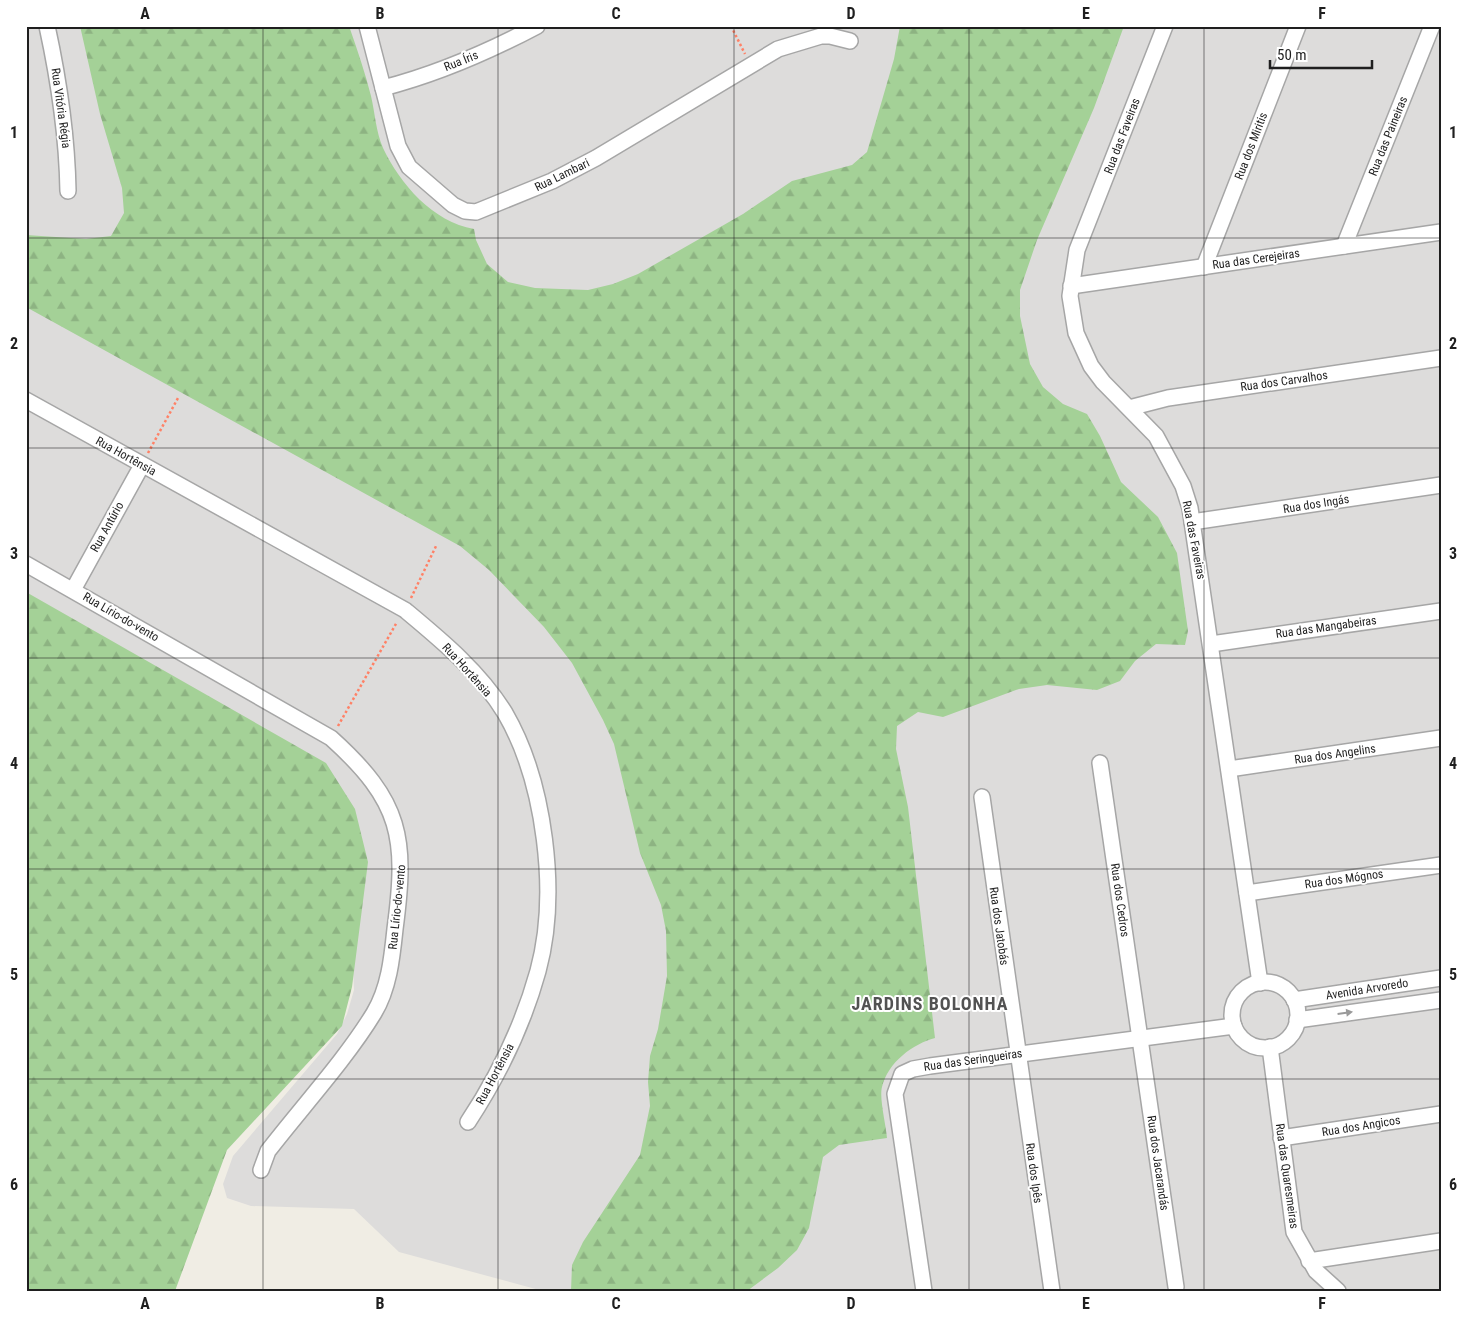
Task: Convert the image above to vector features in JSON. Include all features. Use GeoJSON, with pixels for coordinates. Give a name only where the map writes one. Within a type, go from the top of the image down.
{"type":"FeatureCollection","features":[{"type":"Feature","properties":{"kind":"street","name":"Rua Vitória Régia"},"geometry":{"type":"LineString","coordinates":[[47,26],[60,85],[66,144],[68,190]]}},
{"type":"Feature","properties":{"kind":"street","name":"Rua Lambari"},"geometry":{"type":"LineString","coordinates":[[367,26],[398,146],[409,167],[454,206],[465,211],[476,212],[552,181],[596,158],[750,64],[778,49],[821,36],[830,36],[850,42]]}},
{"type":"Feature","properties":{"kind":"street","name":"Rua Íris"},"geometry":{"type":"LineString","coordinates":[[383,88],[422,78],[504,44],[537,26]]}},
{"type":"Feature","properties":{"kind":"street","name":"Rua das Faveiras"},"geometry":{"type":"LineString","coordinates":[[1165,26],[1078,250],[1071,286],[1072,316],[1082,349],[1091,366],[1103,382],[1156,436],[1183,486],[1192,522],[1211,644],[1260,982]]}},
{"type":"Feature","properties":{"kind":"street","name":"Rua dos Miritis"},"geometry":{"type":"LineString","coordinates":[[1204,266],[1298,26]]}},
{"type":"Feature","properties":{"kind":"street","name":"Rua das Paineiras"},"geometry":{"type":"LineString","coordinates":[[1344,246],[1432,26]]}},
{"type":"Feature","properties":{"kind":"street","name":"Rua das Cerejeiras"},"geometry":{"type":"LineString","coordinates":[[1071,286],[1441,232]]}},
{"type":"Feature","properties":{"kind":"street","name":"Rua dos Carvalhos"},"geometry":{"type":"LineString","coordinates":[[1129,408],[1168,398],[1441,358]]}},
{"type":"Feature","properties":{"kind":"street","name":"Rua Hortênsia"},"geometry":{"type":"LineString","coordinates":[[26,400],[405,610],[452,650],[504,713],[537,794],[544,826],[546,912],[544,938],[538,970],[506,1058],[468,1122]]}},
{"type":"Feature","properties":{"kind":"street","name":"Rua Antúrio"},"geometry":{"type":"LineString","coordinates":[[73,590],[142,465]]}},
{"type":"Feature","properties":{"kind":"street","name":"Rua dos Ingás"},"geometry":{"type":"LineString","coordinates":[[1192,522],[1441,485]]}},
{"type":"Feature","properties":{"kind":"street","name":"Rua Lírio-do-vento"},"geometry":{"type":"LineString","coordinates":[[26,564],[331,738],[370,776],[392,818],[399,840],[401,884],[392,954],[384,989],[375,1012],[268,1151],[261,1170]]}},
{"type":"Feature","properties":{"kind":"street","name":"Rua das Mangabeiras"},"geometry":{"type":"LineString","coordinates":[[1211,644],[1441,611]]}},
{"type":"Feature","properties":{"kind":"street","name":"Rua dos Angelins"},"geometry":{"type":"LineString","coordinates":[[1229,769],[1441,738]]}},
{"type":"Feature","properties":{"kind":"street","name":"Rua dos Cedros"},"geometry":{"type":"LineString","coordinates":[[1100,763],[1140,1038]]}},
{"type":"Feature","properties":{"kind":"street","name":"Rua dos Jatobás"},"geometry":{"type":"LineString","coordinates":[[982,797],[1016,1054]]}},
{"type":"Feature","properties":{"kind":"street","name":"Rua dos Mógnos"},"geometry":{"type":"LineString","coordinates":[[1247,893],[1441,865]]}},
{"type":"Feature","properties":{"kind":"street","name":"Avenida Arvoredo"},"geometry":{"type":"LineString","coordinates":[[1294,1000],[1441,978]]}},
{"type":"Feature","properties":{"kind":"street"},"geometry":{"type":"LineString","coordinates":[[1260,982],[1280,986],[1294,1000],[1297,1020],[1288,1038],[1270,1047],[1258,1047],[1248,1043],[1239,1036],[1234,1026],[1232,1014],[1234,1003],[1240,993],[1249,986],[1260,982]]}},
{"type":"Feature","properties":{"kind":"street","name":"Avenida Arvoredo"},"geometry":{"type":"LineString","coordinates":[[1297,1020],[1441,1000]]}},
{"type":"Feature","properties":{"kind":"street","name":"Rua das Seringueiras"},"geometry":{"type":"LineString","coordinates":[[924,1291],[895,1094],[896,1085],[902,1074],[913,1069],[1016,1054],[1234,1026]]}},
{"type":"Feature","properties":{"kind":"street","name":"Rua dos Jacarandás"},"geometry":{"type":"LineString","coordinates":[[1140,1038],[1176,1287]]}},
{"type":"Feature","properties":{"kind":"street","name":"Rua das Quaresmeiras"},"geometry":{"type":"LineString","coordinates":[[1270,1047],[1294,1232],[1316,1271],[1338,1291]]}},
{"type":"Feature","properties":{"kind":"street","name":"Rua dos Ipês"},"geometry":{"type":"LineString","coordinates":[[1016,1054],[1052,1291]]}},
{"type":"Feature","properties":{"kind":"street","name":"Rua dos Angicos"},"geometry":{"type":"LineString","coordinates":[[1282,1138],[1441,1114]]}},
{"type":"Feature","properties":{"kind":"street"},"geometry":{"type":"LineString","coordinates":[[1310,1261],[1441,1241]]}},
{"type":"Feature","properties":{"kind":"path"},"geometry":{"type":"LineString","coordinates":[[731,26],[750,64]]}},
{"type":"Feature","properties":{"kind":"path"},"geometry":{"type":"LineString","coordinates":[[142,465],[178,398]]}},
{"type":"Feature","properties":{"kind":"path"},"geometry":{"type":"LineString","coordinates":[[331,738],[405,610],[438,544]]}},
{"type":"Feature","properties":{"kind":"shaded area"},"geometry":{"type":"Polygon","coordinates":[[[26,26],[1441,26],[1441,1291],[543,1291],[399,1252],[354,1209],[251,1206],[227,1198],[223,1184],[233,1156],[337,1034],[347,1014],[354,990],[351,920],[26,594],[26,26]]]}},
{"type":"Feature","properties":{"kind":"green space"},"geometry":{"type":"Polygon","coordinates":[[[80,26],[349,26],[369,87],[377,129],[383,148],[408,188],[432,210],[459,225],[474,229],[476,240],[487,264],[508,282],[535,288],[588,290],[613,284],[638,274],[743,214],[792,181],[852,165],[867,152],[894,59],[900,26],[1124,26],[1094,108],[1037,240],[1020,290],[1020,316],[1030,364],[1043,387],[1063,404],[1087,414],[1100,436],[1121,482],[1158,517],[1177,553],[1188,631],[1185,645],[1156,644],[1135,661],[1120,681],[1097,690],[1047,685],[1019,689],[943,717],[918,712],[897,726],[896,749],[908,807],[935,1038],[918,1045],[902,1055],[885,1078],[881,1098],[887,1138],[839,1145],[823,1157],[809,1228],[797,1250],[778,1268],[747,1291],[571,1291],[572,1265],[583,1242],[640,1155],[650,1106],[648,1082],[650,1056],[658,1029],[667,976],[666,931],[661,905],[640,853],[614,744],[572,663],[544,627],[489,570],[460,546],[26,307],[26,235],[86,239],[111,236],[124,213],[122,188],[100,114],[80,26]]]}},
{"type":"Feature","properties":{"kind":"green space"},"geometry":{"type":"Polygon","coordinates":[[[26,592],[326,763],[355,809],[368,862],[352,987],[342,1026],[227,1150],[175,1291],[26,1291],[26,592]]]}},
{"type":"Feature","properties":{"kind":"district","name":"JARDINS BOLONHA"},"geometry":{"type":"Point","coordinates":[930,1003]}}]}
